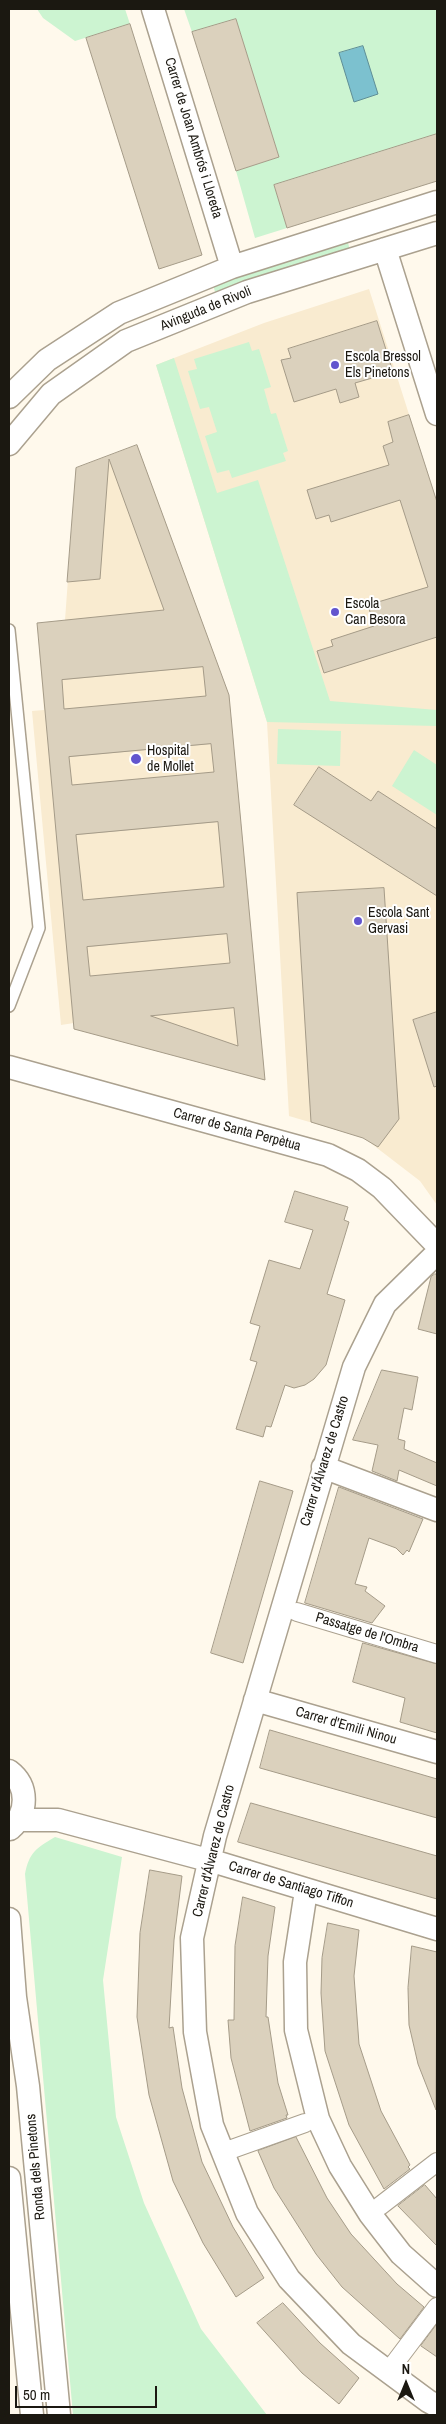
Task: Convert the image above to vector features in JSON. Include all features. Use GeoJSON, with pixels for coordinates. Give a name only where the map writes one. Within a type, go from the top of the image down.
{"type":"FeatureCollection","features":[{"type":"Feature","properties":{"kind":"street","name":"Carrer de Joan Ambrós i Lloreda"},"geometry":{"type":"LineString","coordinates":[[153,9],[232,267]]}},
{"type":"Feature","properties":{"kind":"street","name":"Avinguda de Rivoli"},"geometry":{"type":"LineString","coordinates":[[9,397],[47,360],[119,313],[232,267],[437,202]]}},
{"type":"Feature","properties":{"kind":"street","name":"Avinguda de Rivoli"},"geometry":{"type":"LineString","coordinates":[[9,444],[51,394],[126,341],[247,292],[437,233]]}},
{"type":"Feature","properties":{"kind":"street"},"geometry":{"type":"LineString","coordinates":[[385,249],[437,414]]}},
{"type":"Feature","properties":{"kind":"street","name":"Carrer de Santa Perpètua"},"geometry":{"type":"LineString","coordinates":[[9,1068],[328,1155],[358,1170],[382,1188],[436,1253]]}},
{"type":"Feature","properties":{"kind":"street","name":"Carrer d'Álvarez de Castro"},"geometry":{"type":"LineString","coordinates":[[436,1253],[385,1304],[354,1367],[255,1700],[210,1861],[192,1938],[195,2032],[212,2125],[247,2213],[289,2279],[351,2344],[428,2402],[437,2406]]}},
{"type":"Feature","properties":{"kind":"street"},"geometry":{"type":"LineString","coordinates":[[323,1467],[437,1510]]}},
{"type":"Feature","properties":{"kind":"street","name":"Passatge de l'Ombra"},"geometry":{"type":"LineString","coordinates":[[297,1612],[437,1654]]}},
{"type":"Feature","properties":{"kind":"street","name":"Carrer d'Emili Ninou"},"geometry":{"type":"LineString","coordinates":[[255,1700],[437,1752]]}},
{"type":"Feature","properties":{"kind":"street"},"geometry":{"type":"LineString","coordinates":[[14,1777],[24,1802],[14,1825]]}},
{"type":"Feature","properties":{"kind":"street","name":"Carrer de Santiago Tiffon"},"geometry":{"type":"LineString","coordinates":[[14,1777],[34,1802],[58,1820]]}},
{"type":"Feature","properties":{"kind":"street","name":"Carrer de Santiago Tiffon"},"geometry":{"type":"LineString","coordinates":[[14,1825],[58,1820],[210,1861],[306,1891],[437,1928]]}},
{"type":"Feature","properties":{"kind":"street"},"geometry":{"type":"LineString","coordinates":[[306,1891],[295,1962],[296,2030],[318,2119],[340,2166],[370,2214],[401,2254],[437,2286]]}},
{"type":"Feature","properties":{"kind":"street","name":"Ronda dels Pinetons"},"geometry":{"type":"LineString","coordinates":[[9,1919],[15,1997],[29,2096],[59,2415]]}},
{"type":"Feature","properties":{"kind":"street"},"geometry":{"type":"LineString","coordinates":[[232,2149],[305,2123]]}},
{"type":"Feature","properties":{"kind":"street"},"geometry":{"type":"LineString","coordinates":[[380,2206],[437,2162]]}},
{"type":"Feature","properties":{"kind":"street","name":"Ronda dels Pinetons"},"geometry":{"type":"LineString","coordinates":[[9,2178],[32,2415]]}},
{"type":"Feature","properties":{"kind":"street"},"geometry":{"type":"LineString","coordinates":[[394,2364],[437,2307]]}},
{"type":"Feature","properties":{"kind":"lane"},"geometry":{"type":"LineString","coordinates":[[9,630],[39,928],[9,1006]]}},
{"type":"Feature","properties":{"kind":"shaded area"},"geometry":{"type":"Polygon","coordinates":[[[369,289],[437,502],[437,1205],[420,1181],[364,1138],[289,1116],[267,722],[156,365],[264,323],[369,289]]]}},
{"type":"Feature","properties":{"kind":"shaded area","name":"Hospital de Mollet"},"geometry":{"type":"Polygon","coordinates":[[[137,445],[229,695],[265,1080],[74,1029],[74,1023],[61,1025],[32,711],[44,710],[39,646],[65,620],[76,468],[137,445]]]}},
{"type":"Feature","properties":{"kind":"green space"},"geometry":{"type":"Polygon","coordinates":[[[37,9],[125,9],[130,24],[75,41],[43,18],[37,9]]]}},
{"type":"Feature","properties":{"kind":"green space"},"geometry":{"type":"Polygon","coordinates":[[[184,9],[437,9],[437,134],[274,185],[287,228],[255,238],[236,171],[279,157],[236,19],[192,32],[184,9]]]}},
{"type":"Feature","properties":{"kind":"green space"},"geometry":{"type":"Polygon","coordinates":[[[348,243],[350,250],[215,292],[213,284],[348,243]]]}},
{"type":"Feature","properties":{"kind":"green space"},"geometry":{"type":"Polygon","coordinates":[[[249,342],[252,351],[259,349],[271,387],[264,389],[271,414],[276,413],[288,451],[283,453],[286,461],[232,478],[229,470],[217,473],[205,436],[217,432],[209,407],[200,409],[188,371],[197,369],[194,359],[249,342]]]}},
{"type":"Feature","properties":{"kind":"green space"},"geometry":{"type":"Polygon","coordinates":[[[174,358],[217,493],[258,480],[330,701],[437,710],[437,726],[267,722],[156,365],[174,358]]]}},
{"type":"Feature","properties":{"kind":"green space"},"geometry":{"type":"Polygon","coordinates":[[[278,729],[341,731],[340,766],[277,764],[278,729]]]}},
{"type":"Feature","properties":{"kind":"green space"},"geometry":{"type":"Polygon","coordinates":[[[414,750],[437,765],[437,815],[392,786],[414,750]]]}},
{"type":"Feature","properties":{"kind":"green space"},"geometry":{"type":"Polygon","coordinates":[[[55,1837],[122,1857],[103,1980],[116,2117],[144,2203],[201,2329],[267,2415],[73,2415],[25,1874],[34,1852],[55,1837]]]}},
{"type":"Feature","properties":{"kind":"water"},"geometry":{"type":"Polygon","coordinates":[[[363,46],[378,94],[354,102],[339,53],[363,46]]]}},
{"type":"Feature","properties":{"kind":"building"},"geometry":{"type":"Polygon","coordinates":[[[236,19],[279,157],[236,171],[192,32],[236,19]]]}},
{"type":"Feature","properties":{"kind":"building"},"geometry":{"type":"Polygon","coordinates":[[[130,24],[202,255],[159,269],[86,38],[130,24]]]}},
{"type":"Feature","properties":{"kind":"building"},"geometry":{"type":"Polygon","coordinates":[[[437,134],[437,181],[287,228],[274,185],[437,134]]]}},
{"type":"Feature","properties":{"kind":"building"},"geometry":{"type":"Polygon","coordinates":[[[377,321],[393,372],[355,383],[359,397],[340,403],[336,389],[294,402],[281,360],[291,358],[288,349],[377,321]]]}},
{"type":"Feature","properties":{"kind":"building"},"geometry":{"type":"Polygon","coordinates":[[[409,415],[437,502],[437,637],[324,673],[317,651],[333,646],[331,640],[374,626],[368,605],[428,587],[400,500],[331,522],[329,515],[316,519],[307,490],[389,465],[383,446],[393,442],[388,422],[409,415]]]}},
{"type":"Feature","properties":{"kind":"building","name":"Hospital de Mollet"},"geometry":{"type":"Polygon","coordinates":[[[137,445],[229,695],[265,1080],[74,1029],[37,623],[164,610],[109,459],[100,579],[67,582],[76,468],[137,445]],[[203,667],[62,680],[64,709],[206,696],[203,667]],[[211,744],[69,757],[72,785],[214,772],[211,744]],[[218,822],[76,835],[83,900],[224,887],[218,822]],[[227,934],[87,947],[90,976],[230,963],[227,934]],[[234,1008],[151,1016],[238,1046],[234,1008]]]}},
{"type":"Feature","properties":{"kind":"building"},"geometry":{"type":"Polygon","coordinates":[[[319,767],[371,801],[378,791],[437,829],[437,896],[294,805],[319,767]]]}},
{"type":"Feature","properties":{"kind":"building"},"geometry":{"type":"Polygon","coordinates":[[[384,888],[399,1119],[378,1147],[363,1138],[311,1122],[297,893],[384,888]]]}},
{"type":"Feature","properties":{"kind":"building"},"geometry":{"type":"Polygon","coordinates":[[[437,1012],[437,1086],[434,1087],[413,1020],[437,1012]]]}},
{"type":"Feature","properties":{"kind":"building"},"geometry":{"type":"Polygon","coordinates":[[[295,1191],[348,1207],[344,1220],[349,1222],[327,1294],[345,1300],[326,1365],[314,1379],[305,1385],[294,1388],[285,1385],[271,1427],[266,1426],[263,1437],[236,1429],[257,1362],[250,1360],[260,1326],[250,1323],[269,1260],[300,1269],[313,1230],[285,1222],[295,1191]]]}},
{"type":"Feature","properties":{"kind":"building"},"geometry":{"type":"Polygon","coordinates":[[[437,1274],[437,1334],[418,1329],[431,1277],[437,1274]]]}},
{"type":"Feature","properties":{"kind":"building"},"geometry":{"type":"Polygon","coordinates":[[[382,1370],[418,1377],[412,1410],[404,1408],[398,1439],[405,1441],[404,1449],[437,1463],[437,1486],[399,1470],[397,1481],[372,1471],[378,1445],[353,1440],[382,1370]]]}},
{"type":"Feature","properties":{"kind":"building"},"geometry":{"type":"Polygon","coordinates":[[[260,1481],[293,1491],[243,1663],[211,1653],[260,1481]]]}},
{"type":"Feature","properties":{"kind":"building"},"geometry":{"type":"Polygon","coordinates":[[[339,1487],[423,1519],[409,1552],[407,1550],[403,1555],[396,1548],[369,1538],[355,1584],[367,1587],[365,1591],[385,1606],[372,1623],[305,1603],[339,1487]]]}},
{"type":"Feature","properties":{"kind":"building"},"geometry":{"type":"Polygon","coordinates":[[[363,1643],[437,1664],[437,1733],[400,1722],[405,1698],[353,1682],[363,1643]]]}},
{"type":"Feature","properties":{"kind":"building"},"geometry":{"type":"Polygon","coordinates":[[[270,1730],[437,1779],[437,1818],[260,1768],[270,1730]]]}},
{"type":"Feature","properties":{"kind":"building"},"geometry":{"type":"Polygon","coordinates":[[[251,1803],[437,1856],[437,1899],[238,1842],[251,1803]]]}},
{"type":"Feature","properties":{"kind":"building"},"geometry":{"type":"Polygon","coordinates":[[[150,1870],[182,1876],[174,1940],[169,2028],[173,2027],[182,2088],[202,2162],[233,2227],[264,2278],[236,2297],[203,2243],[173,2181],[149,2095],[137,2017],[140,1933],[150,1870]]]}},
{"type":"Feature","properties":{"kind":"building"},"geometry":{"type":"Polygon","coordinates":[[[243,1897],[275,1907],[268,1956],[266,2017],[268,2017],[278,2083],[288,2115],[286,2115],[287,2118],[250,2131],[231,2058],[228,2020],[234,2020],[235,1946],[243,1897]]]}},
{"type":"Feature","properties":{"kind":"building"},"geometry":{"type":"Polygon","coordinates":[[[328,1923],[359,1930],[354,1976],[359,2044],[381,2111],[410,2165],[408,2167],[410,2169],[384,2189],[349,2125],[325,2051],[321,1993],[322,1958],[328,1923]]]}},
{"type":"Feature","properties":{"kind":"building"},"geometry":{"type":"Polygon","coordinates":[[[412,1946],[437,1952],[436,2110],[418,2064],[409,2025],[408,1988],[412,1946]]]}},
{"type":"Feature","properties":{"kind":"building"},"geometry":{"type":"Polygon","coordinates":[[[296,2137],[327,2198],[351,2234],[397,2284],[424,2307],[400,2339],[342,2287],[316,2254],[274,2188],[258,2151],[296,2137]]]}},
{"type":"Feature","properties":{"kind":"building"},"geometry":{"type":"Polygon","coordinates":[[[425,2185],[437,2199],[437,2246],[398,2206],[425,2185]]]}},
{"type":"Feature","properties":{"kind":"building"},"geometry":{"type":"Polygon","coordinates":[[[283,2303],[320,2343],[359,2378],[339,2404],[302,2373],[257,2323],[283,2303]]]}},
{"type":"Feature","properties":{"kind":"building"},"geometry":{"type":"Polygon","coordinates":[[[437,2324],[437,2357],[421,2346],[437,2324]]]}},
{"type":"Feature","properties":{"kind":"place","name":"Escola Bressol Els Pinetons"},"geometry":{"type":"Point","coordinates":[335,365]}},
{"type":"Feature","properties":{"kind":"place","name":"Escola Can Besora"},"geometry":{"type":"Point","coordinates":[335,612]}},
{"type":"Feature","properties":{"kind":"place","name":"Hospital de Mollet"},"geometry":{"type":"Point","coordinates":[136,759]}},
{"type":"Feature","properties":{"kind":"place","name":"Escola Sant Gervasi"},"geometry":{"type":"Point","coordinates":[358,921]}}]}
